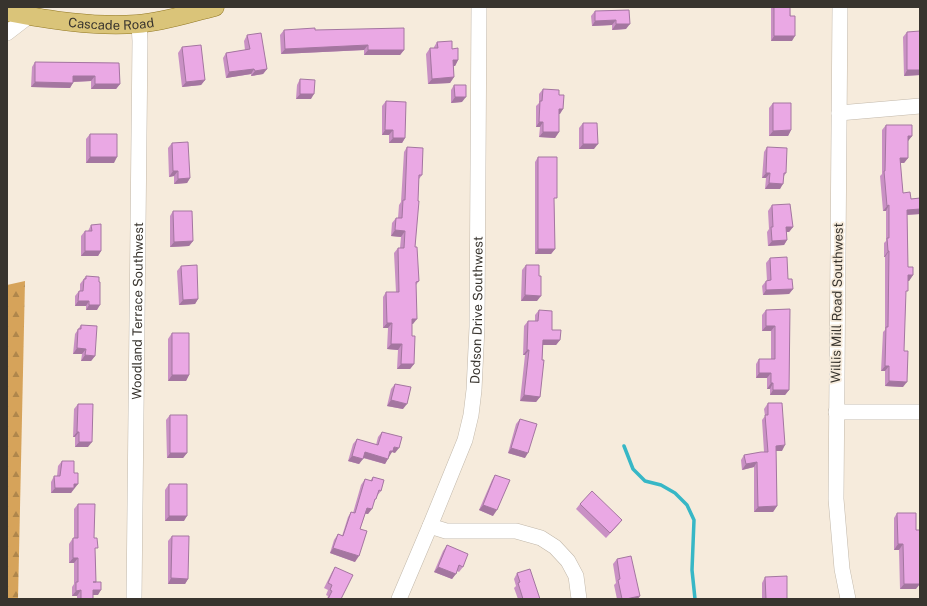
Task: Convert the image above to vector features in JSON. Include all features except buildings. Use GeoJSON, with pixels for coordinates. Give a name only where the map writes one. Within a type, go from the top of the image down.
{"type":"FeatureCollection","features":[{"type":"Feature","properties":{"kind":"main road","name":"Cascade Road"},"geometry":{"type":"LineString","coordinates":[[7,12],[52,20],[101,25],[139,24],[168,19],[215,7]]}},
{"type":"Feature","properties":{"kind":"street","name":"Dodson Drive Southwest"},"geometry":{"type":"LineString","coordinates":[[398,599],[465,440],[471,415],[474,390],[477,327],[479,7]]}},
{"type":"Feature","properties":{"kind":"street","name":"Willis Mill Road Southwest"},"geometry":{"type":"LineString","coordinates":[[840,7],[836,499],[842,569],[848,599]]}},
{"type":"Feature","properties":{"kind":"street"},"geometry":{"type":"LineString","coordinates":[[7,33],[29,16]]}},
{"type":"Feature","properties":{"kind":"street","name":"Woodland Terrace Southwest"},"geometry":{"type":"LineString","coordinates":[[134,599],[139,24]]}},
{"type":"Feature","properties":{"kind":"street"},"geometry":{"type":"LineString","coordinates":[[839,113],[920,106]]}},
{"type":"Feature","properties":{"kind":"street"},"geometry":{"type":"LineString","coordinates":[[836,412],[920,412]]}},
{"type":"Feature","properties":{"kind":"street"},"geometry":{"type":"LineString","coordinates":[[430,526],[446,531],[516,531],[541,538],[556,547],[568,561],[576,576],[579,599]]}},
{"type":"Feature","properties":{"kind":"green space"},"geometry":{"type":"Polygon","coordinates":[[[25,281],[18,599],[7,599],[7,285],[25,281]]]}},
{"type":"Feature","properties":{"kind":"waterway"},"geometry":{"type":"LineString","coordinates":[[624,446],[633,469],[645,481],[661,485],[675,493],[687,505],[694,520],[692,570],[695,599]]}}]}
